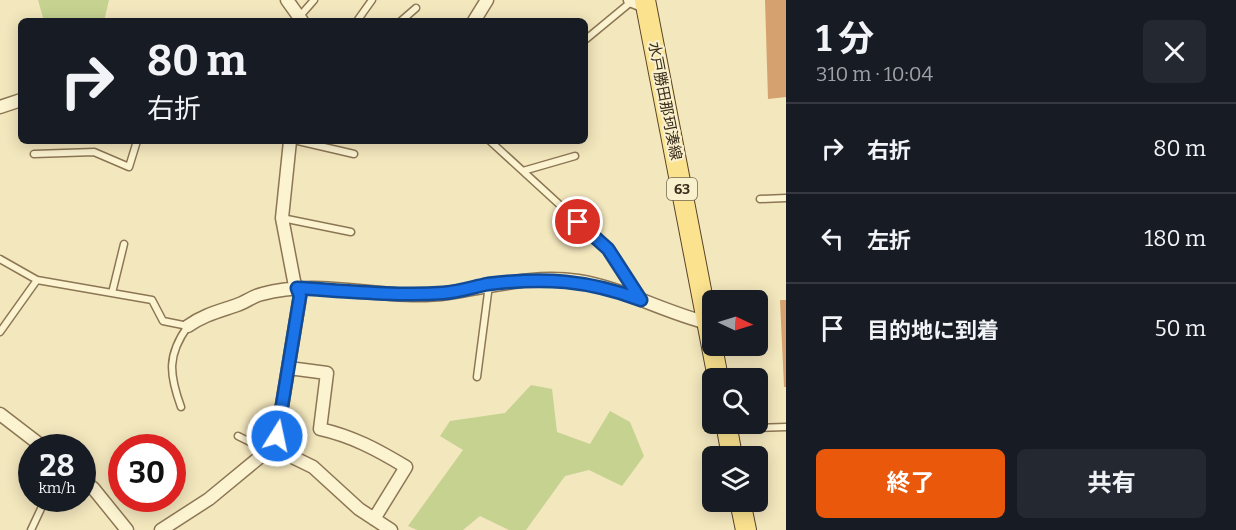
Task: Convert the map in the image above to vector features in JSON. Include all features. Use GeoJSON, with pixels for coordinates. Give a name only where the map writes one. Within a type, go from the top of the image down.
{"type":"FeatureCollection","features":[{"type":"Feature","properties":{"kind":"main road","name":"水戸勝田那珂湊線"},"geometry":{"type":"LineString","coordinates":[[638,2],[702,295]]}},
{"type":"Feature","properties":{"kind":"main road"},"geometry":{"type":"LineString","coordinates":[[742,512],[746,530]]}},
{"type":"Feature","properties":{"kind":"street"},"geometry":{"type":"LineString","coordinates":[[287,0],[300,18]]}},
{"type":"Feature","properties":{"kind":"street"},"geometry":{"type":"LineString","coordinates":[[476,18],[487,0]]}},
{"type":"Feature","properties":{"kind":"street"},"geometry":{"type":"LineString","coordinates":[[0,107],[18,101]]}},
{"type":"Feature","properties":{"kind":"street"},"geometry":{"type":"LineString","coordinates":[[161,530],[209,499],[272,447],[277,436],[290,368],[300,296],[284,241],[282,218],[290,144]]}},
{"type":"Feature","properties":{"kind":"street"},"geometry":{"type":"LineString","coordinates":[[188,326],[200,317],[261,294],[297,288],[405,294],[447,293],[489,284],[577,281],[615,290],[702,321]]}},
{"type":"Feature","properties":{"kind":"street"},"geometry":{"type":"LineString","coordinates":[[290,368],[327,374],[320,429],[343,434],[370,445],[406,467],[374,519]]}},
{"type":"Feature","properties":{"kind":"street"},"geometry":{"type":"LineString","coordinates":[[0,414],[26,434]]}},
{"type":"Feature","properties":{"kind":"street"},"geometry":{"type":"LineString","coordinates":[[272,447],[313,467],[390,530]]}},
{"type":"Feature","properties":{"kind":"street"},"geometry":{"type":"LineString","coordinates":[[96,492],[127,530]]}},
{"type":"Feature","properties":{"kind":"lane"},"geometry":{"type":"LineString","coordinates":[[302,18],[314,0]]}},
{"type":"Feature","properties":{"kind":"lane"},"geometry":{"type":"LineString","coordinates":[[359,18],[372,0]]}},
{"type":"Feature","properties":{"kind":"lane"},"geometry":{"type":"LineString","coordinates":[[588,38],[638,2]]}},
{"type":"Feature","properties":{"kind":"lane"},"geometry":{"type":"LineString","coordinates":[[405,18],[416,8]]}},
{"type":"Feature","properties":{"kind":"lane"},"geometry":{"type":"LineString","coordinates":[[34,154],[94,152],[129,167],[136,144]]}},
{"type":"Feature","properties":{"kind":"lane"},"geometry":{"type":"LineString","coordinates":[[311,144],[354,154]]}},
{"type":"Feature","properties":{"kind":"lane"},"geometry":{"type":"LineString","coordinates":[[493,144],[608,249],[641,300]]}},
{"type":"Feature","properties":{"kind":"lane"},"geometry":{"type":"LineString","coordinates":[[523,171],[575,156]]}},
{"type":"Feature","properties":{"kind":"lane"},"geometry":{"type":"LineString","coordinates":[[760,199],[786,198]]}},
{"type":"Feature","properties":{"kind":"lane"},"geometry":{"type":"LineString","coordinates":[[282,218],[351,232]]}},
{"type":"Feature","properties":{"kind":"lane"},"geometry":{"type":"LineString","coordinates":[[112,293],[124,244]]}},
{"type":"Feature","properties":{"kind":"lane"},"geometry":{"type":"LineString","coordinates":[[0,259],[37,280],[152,300],[163,321],[188,326],[175,344],[172,363],[173,384],[182,407]]}},
{"type":"Feature","properties":{"kind":"lane"},"geometry":{"type":"LineString","coordinates":[[0,332],[37,280]]}},
{"type":"Feature","properties":{"kind":"lane"},"geometry":{"type":"LineString","coordinates":[[477,377],[489,284]]}},
{"type":"Feature","properties":{"kind":"lane"},"geometry":{"type":"LineString","coordinates":[[768,427],[786,427]]}},
{"type":"Feature","properties":{"kind":"lane"},"geometry":{"type":"LineString","coordinates":[[238,436],[258,446],[272,447]]}},
{"type":"Feature","properties":{"kind":"lane"},"geometry":{"type":"LineString","coordinates":[[31,530],[39,512]]}},
{"type":"Feature","properties":{"kind":"green space"},"geometry":{"type":"Polygon","coordinates":[[[38,0],[109,0],[105,18],[43,18],[38,0]]]}},
{"type":"Feature","properties":{"kind":"green space"},"geometry":{"type":"Polygon","coordinates":[[[531,385],[552,389],[557,432],[590,444],[610,411],[630,422],[644,456],[622,486],[589,470],[565,476],[526,530],[509,530],[480,516],[463,530],[417,530],[408,526],[463,450],[440,436],[450,421],[505,413],[531,385]]]}},
{"type":"Feature","properties":{"kind":"building"},"geometry":{"type":"Polygon","coordinates":[[[765,0],[786,0],[786,97],[768,99],[765,0]]]}},
{"type":"Feature","properties":{"kind":"building"},"geometry":{"type":"Polygon","coordinates":[[[780,300],[786,300],[786,387],[784,387],[780,300]]]}},
{"type":"Feature","properties":{"kind":"route"},"geometry":{"type":"LineString","coordinates":[[277,436],[290,368],[300,296],[297,288],[395,294],[447,293],[474,286],[506,282],[577,281],[615,290],[641,300],[608,249],[578,222]]}}]}
